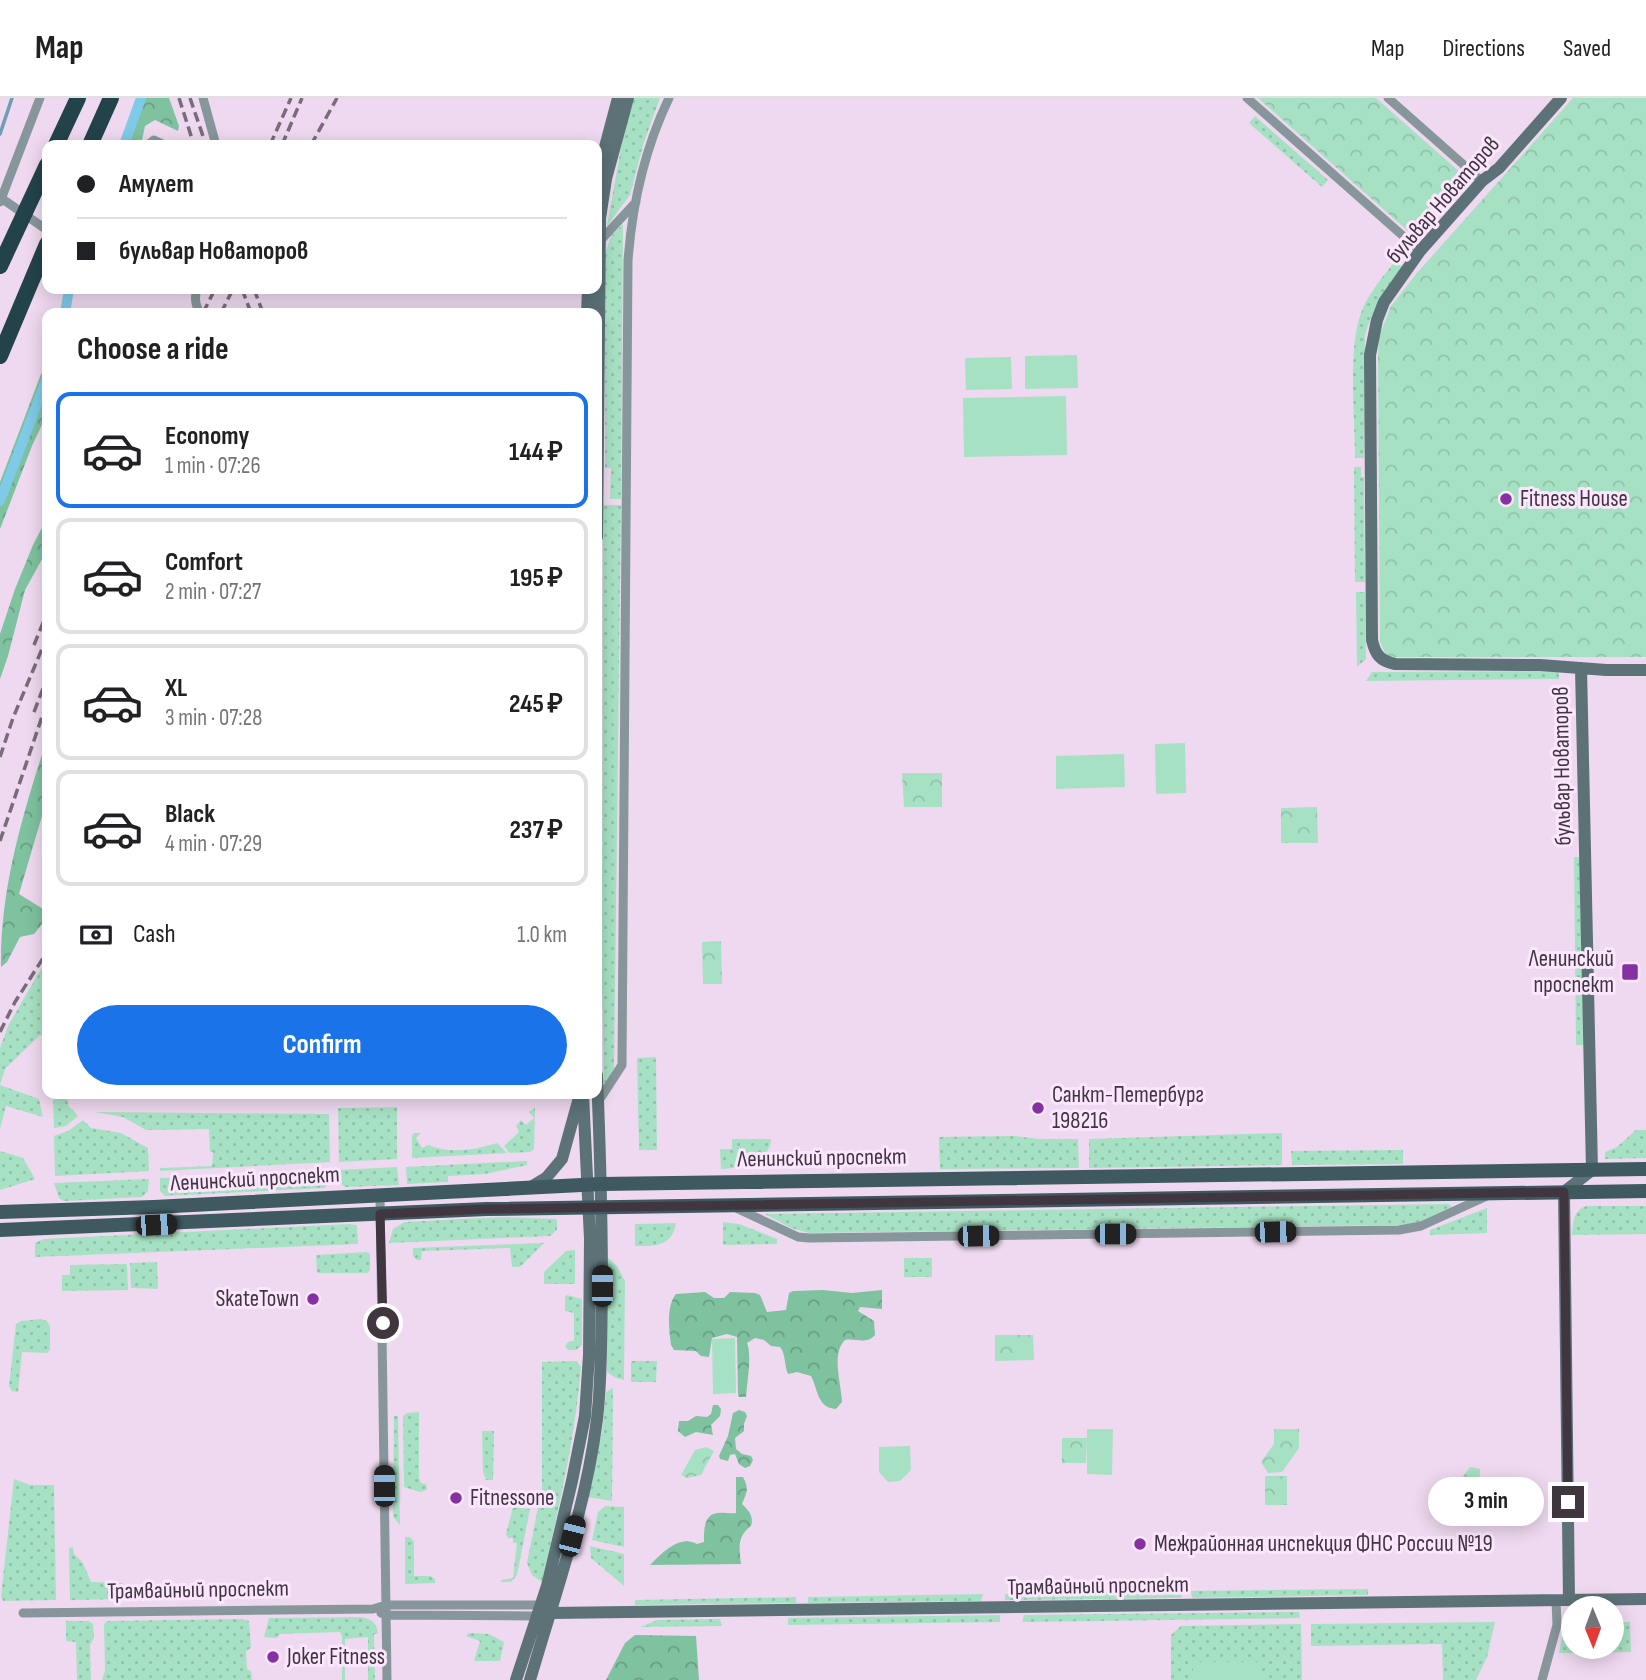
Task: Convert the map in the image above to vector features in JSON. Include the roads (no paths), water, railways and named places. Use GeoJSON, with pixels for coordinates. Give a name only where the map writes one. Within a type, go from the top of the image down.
{"type":"FeatureCollection","features":[{"type":"Feature","properties":{"kind":"highway"},"geometry":{"type":"LineString","coordinates":[[58,140],[78,98]]}},
{"type":"Feature","properties":{"kind":"highway"},"geometry":{"type":"LineString","coordinates":[[92,140],[111,98]]}},
{"type":"Feature","properties":{"kind":"highway"},"geometry":{"type":"LineString","coordinates":[[0,267],[42,176]]}},
{"type":"Feature","properties":{"kind":"highway"},"geometry":{"type":"LineString","coordinates":[[0,356],[42,256]]}},
{"type":"Feature","properties":{"kind":"main road","name":"Ленинский проспект"},"geometry":{"type":"LineString","coordinates":[[0,1212],[595,1184],[1646,1169]]}},
{"type":"Feature","properties":{"kind":"main road"},"geometry":{"type":"LineString","coordinates":[[1592,1170],[1592,1192]]}},
{"type":"Feature","properties":{"kind":"main road","name":"Ленинский проспект"},"geometry":{"type":"LineString","coordinates":[[0,1230],[596,1208],[1646,1191]]}},
{"type":"Feature","properties":{"kind":"street"},"geometry":{"type":"LineString","coordinates":[[40,98],[1,200],[42,227]]}},
{"type":"Feature","properties":{"kind":"street"},"geometry":{"type":"LineString","coordinates":[[204,98],[215,140]]}},
{"type":"Feature","properties":{"kind":"street"},"geometry":{"type":"LineString","coordinates":[[602,158],[618,98]]}},
{"type":"Feature","properties":{"kind":"street"},"geometry":{"type":"LineString","coordinates":[[602,210],[606,179],[628,98]]}},
{"type":"Feature","properties":{"kind":"street"},"geometry":{"type":"LineString","coordinates":[[602,1096],[622,1065],[628,261],[636,202],[651,145],[668,98]]}},
{"type":"Feature","properties":{"kind":"street"},"geometry":{"type":"LineString","coordinates":[[1247,98],[1420,251]]}},
{"type":"Feature","properties":{"kind":"street"},"geometry":{"type":"LineString","coordinates":[[1388,98],[1482,181]]}},
{"type":"Feature","properties":{"kind":"street","name":"бульвар Новаторов"},"geometry":{"type":"LineString","coordinates":[[1561,98],[1420,251],[1384,302],[1377,320],[1371,346],[1372,626],[1374,650],[1378,657],[1395,664],[1581,668],[1592,1170]]}},
{"type":"Feature","properties":{"kind":"street"},"geometry":{"type":"LineString","coordinates":[[602,238],[636,202]]}},
{"type":"Feature","properties":{"kind":"street"},"geometry":{"type":"LineString","coordinates":[[1581,668],[1646,670]]}},
{"type":"Feature","properties":{"kind":"street"},"geometry":{"type":"LineString","coordinates":[[531,1187],[546,1178],[562,1159],[580,1099]]}},
{"type":"Feature","properties":{"kind":"street"},"geometry":{"type":"LineString","coordinates":[[583,1099],[595,1184]]}},
{"type":"Feature","properties":{"kind":"street"},"geometry":{"type":"LineString","coordinates":[[530,1680],[584,1416],[596,1208],[598,1099]]}},
{"type":"Feature","properties":{"kind":"street"},"geometry":{"type":"LineString","coordinates":[[1563,1596],[1564,1192],[1592,1170]]}},
{"type":"Feature","properties":{"kind":"street"},"geometry":{"type":"LineString","coordinates":[[729,1205],[798,1237],[809,1238],[1399,1230],[1420,1226],[1493,1193]]}},
{"type":"Feature","properties":{"kind":"street"},"geometry":{"type":"LineString","coordinates":[[380,1195],[387,1680]]}},
{"type":"Feature","properties":{"kind":"street","name":"Трамвайный проспект"},"geometry":{"type":"LineString","coordinates":[[1624,1599],[1646,1599]]}},
{"type":"Feature","properties":{"kind":"street","name":"Трамвайный проспект"},"geometry":{"type":"LineString","coordinates":[[23,1613],[373,1609],[543,1611],[1561,1600]]}},
{"type":"Feature","properties":{"kind":"street"},"geometry":{"type":"LineString","coordinates":[[1542,1680],[1561,1608]]}},
{"type":"Feature","properties":{"kind":"street"},"geometry":{"type":"LineString","coordinates":[[516,1680],[543,1611]]}},
{"type":"Feature","properties":{"kind":"waterway"},"geometry":{"type":"LineString","coordinates":[[0,134],[12,98]]}},
{"type":"Feature","properties":{"kind":"waterway"},"geometry":{"type":"LineString","coordinates":[[126,140],[141,98]]}},
{"type":"Feature","properties":{"kind":"waterway"},"geometry":{"type":"LineString","coordinates":[[66,308],[68,294]]}},
{"type":"Feature","properties":{"kind":"waterway"},"geometry":{"type":"LineString","coordinates":[[0,501],[42,391]]}},
{"type":"Feature","properties":{"kind":"railway"},"geometry":{"type":"LineString","coordinates":[[179,98],[192,140]]}},
{"type":"Feature","properties":{"kind":"railway"},"geometry":{"type":"LineString","coordinates":[[190,98],[204,140]]}},
{"type":"Feature","properties":{"kind":"railway"},"geometry":{"type":"LineString","coordinates":[[272,140],[291,98]]}},
{"type":"Feature","properties":{"kind":"railway"},"geometry":{"type":"LineString","coordinates":[[284,140],[302,98]]}},
{"type":"Feature","properties":{"kind":"railway"},"geometry":{"type":"LineString","coordinates":[[314,140],[337,98]]}},
{"type":"Feature","properties":{"kind":"railway"},"geometry":{"type":"LineString","coordinates":[[206,308],[212,294]]}},
{"type":"Feature","properties":{"kind":"railway"},"geometry":{"type":"LineString","coordinates":[[224,308],[230,294]]}},
{"type":"Feature","properties":{"kind":"railway"},"geometry":{"type":"LineString","coordinates":[[244,294],[249,308]]}},
{"type":"Feature","properties":{"kind":"railway"},"geometry":{"type":"LineString","coordinates":[[256,294],[261,308]]}},
{"type":"Feature","properties":{"kind":"railway"},"geometry":{"type":"LineString","coordinates":[[34,645],[42,625]]}},
{"type":"Feature","properties":{"kind":"railway"},"geometry":{"type":"LineString","coordinates":[[0,757],[42,649]]}},
{"type":"Feature","properties":{"kind":"railway"},"geometry":{"type":"LineString","coordinates":[[34,712],[42,691]]}},
{"type":"Feature","properties":{"kind":"railway"},"geometry":{"type":"LineString","coordinates":[[0,841],[42,717]]}},
{"type":"Feature","properties":{"kind":"railway"},"geometry":{"type":"LineString","coordinates":[[0,1032],[15,1002],[42,960]]}},
{"type":"Feature","properties":{"kind":"place","name":"Fitness House"},"geometry":{"type":"Point","coordinates":[1506,499]}},
{"type":"Feature","properties":{"kind":"place","name":"Ленинский проспект"},"geometry":{"type":"Point","coordinates":[1630,972]}},
{"type":"Feature","properties":{"kind":"place","name":"Санкт-Петербург 198216"},"geometry":{"type":"Point","coordinates":[1038,1108]}},
{"type":"Feature","properties":{"kind":"place","name":"SkateTown"},"geometry":{"type":"Point","coordinates":[313,1299]}},
{"type":"Feature","properties":{"kind":"place","name":"Fitnessone"},"geometry":{"type":"Point","coordinates":[456,1498]}},
{"type":"Feature","properties":{"kind":"place","name":"Межрайонная инспекция ФНС России №19"},"geometry":{"type":"Point","coordinates":[1140,1544]}},
{"type":"Feature","properties":{"kind":"place","name":"Joker Fitness"},"geometry":{"type":"Point","coordinates":[273,1657]}}]}
